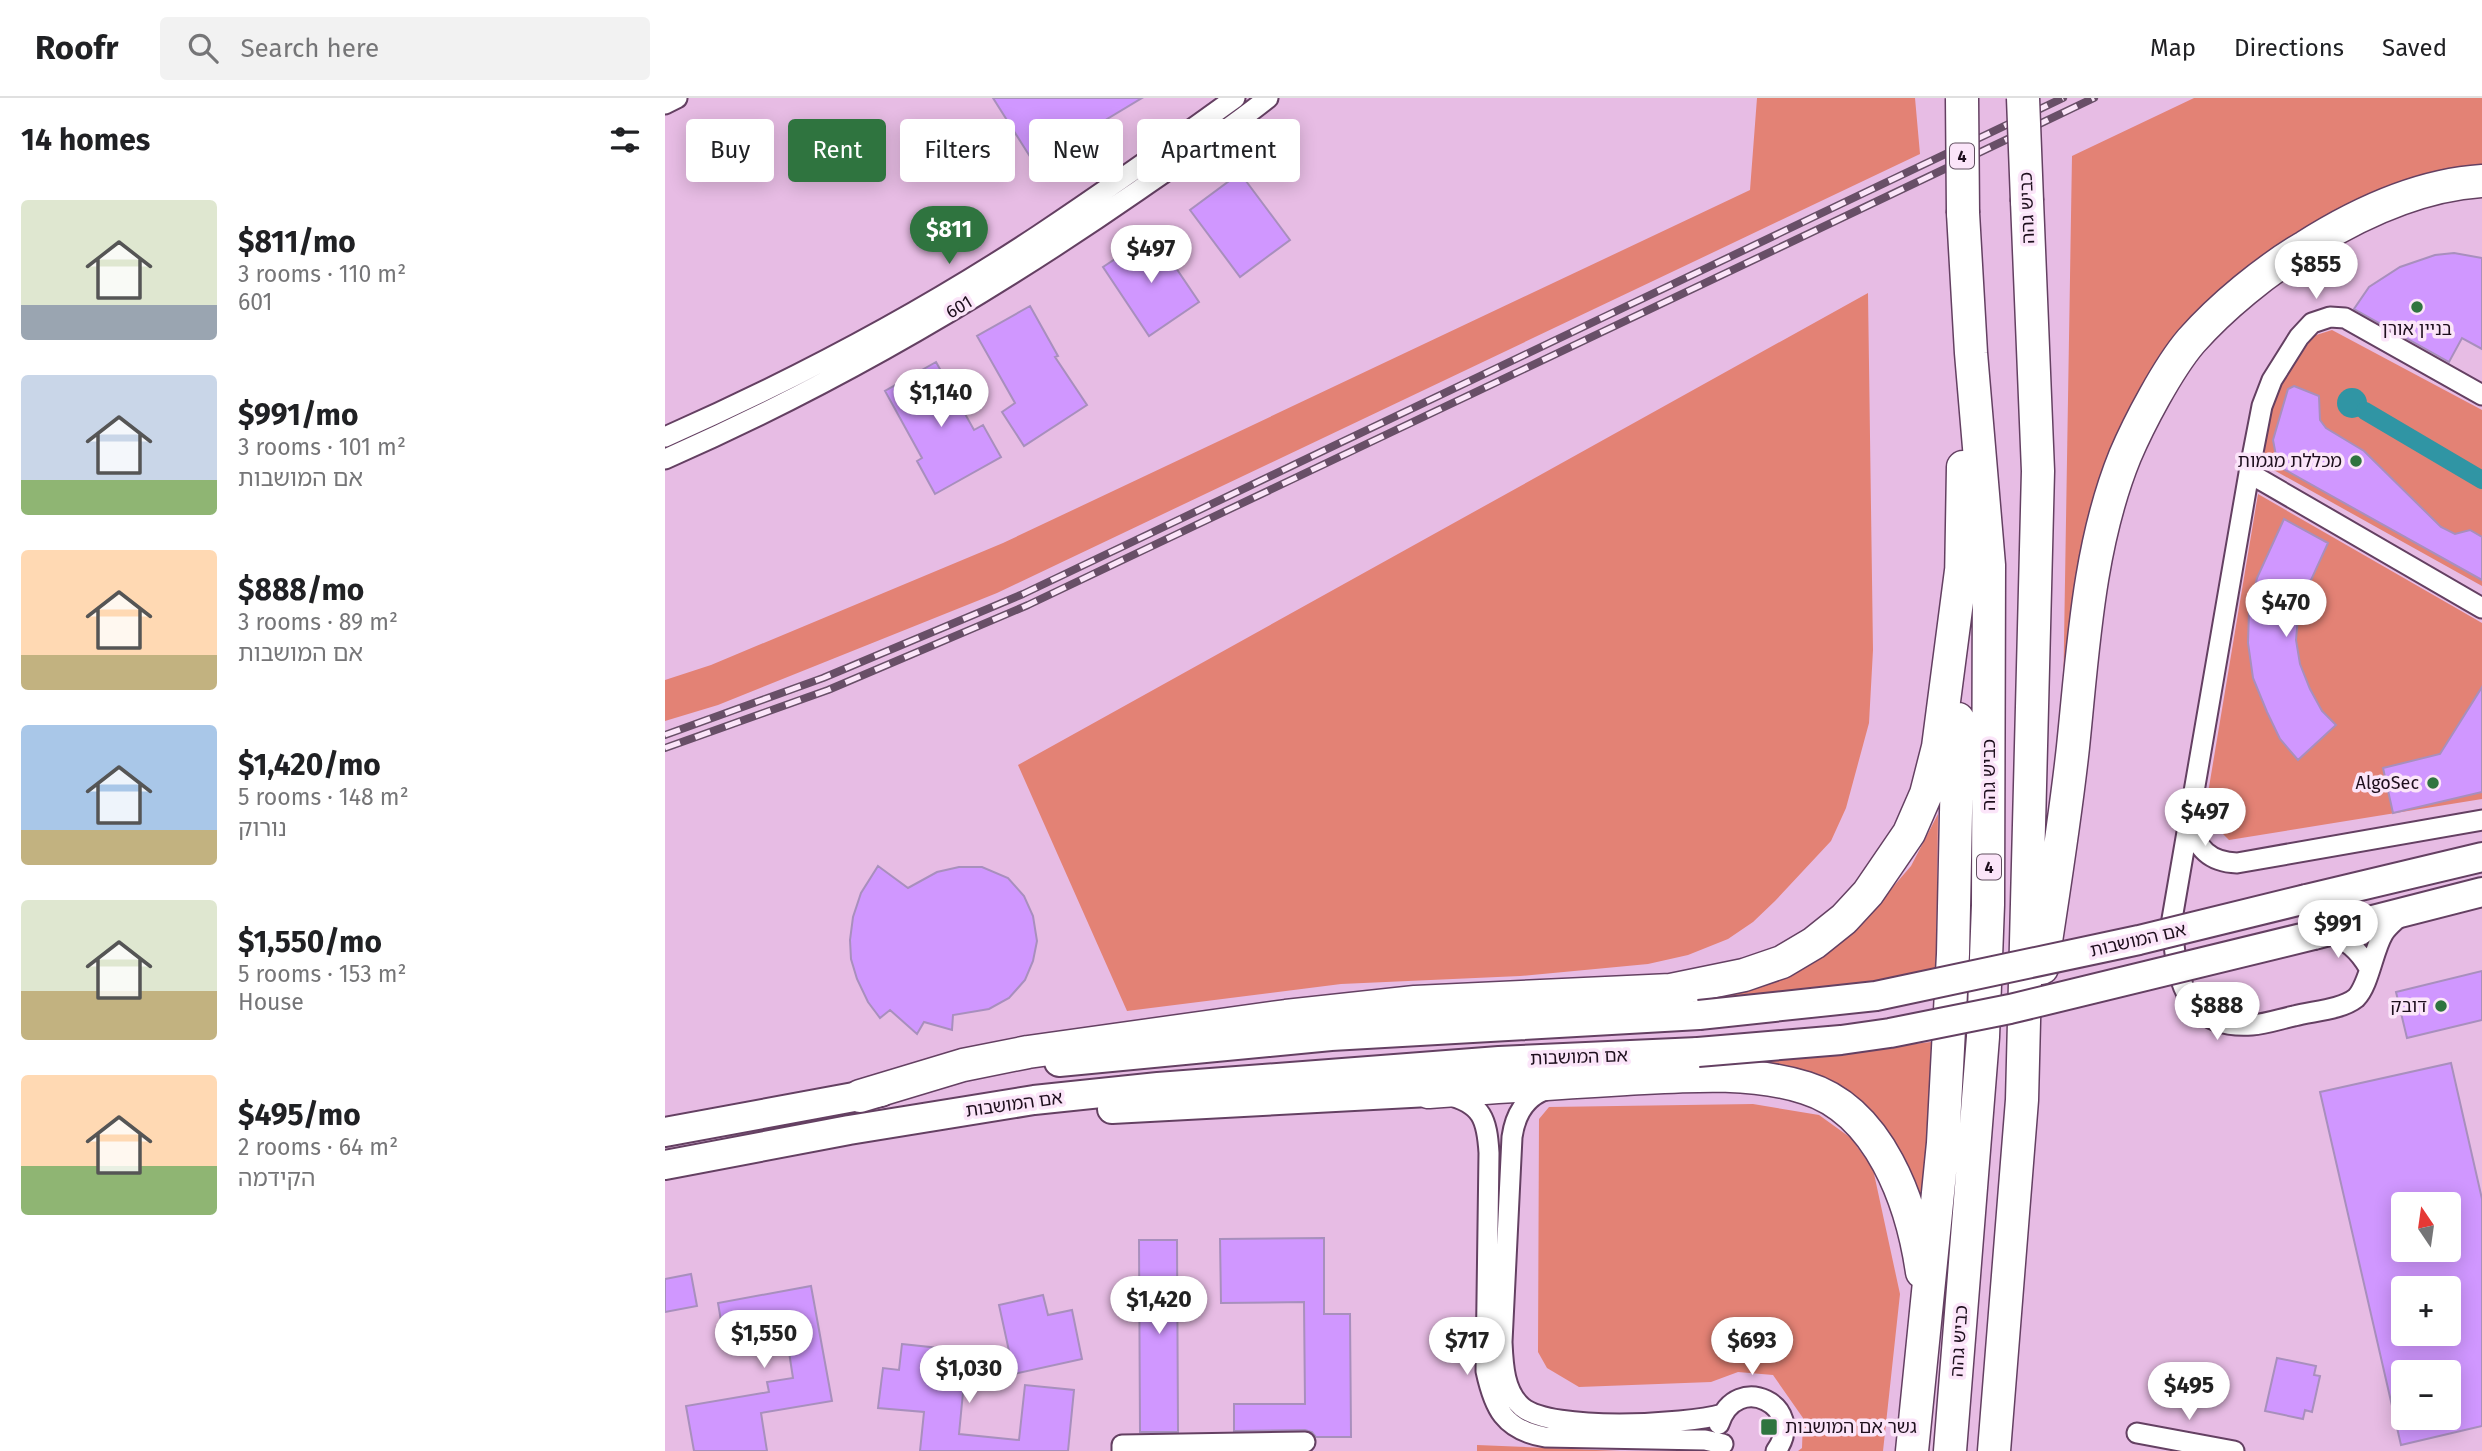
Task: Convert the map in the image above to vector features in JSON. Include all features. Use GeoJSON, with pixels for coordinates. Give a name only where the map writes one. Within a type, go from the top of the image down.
{"type":"FeatureCollection","features":[{"type":"Feature","properties":{"kind":"highway","name":"כביש גהה"},"geometry":{"type":"LineString","coordinates":[[1950,1451],[1983,1037],[1988,905],[1989,565],[1966,284],[1962,98]]}},
{"type":"Feature","properties":{"kind":"highway","name":"כביש גהה"},"geometry":{"type":"LineString","coordinates":[[1994,1451],[2022,1100],[2038,471],[2023,98]]}},
{"type":"Feature","properties":{"kind":"highway"},"geometry":{"type":"LineString","coordinates":[[2022,1100],[2066,813],[2094,573],[2107,513],[2125,456],[2154,397],[2190,342],[2249,287],[2283,260],[2332,230],[2378,209],[2437,189],[2482,181]]}},
{"type":"Feature","properties":{"kind":"highway"},"geometry":{"type":"LineString","coordinates":[[1912,1451],[1943,1143],[1952,967],[1966,284]]}},
{"type":"Feature","properties":{"kind":"highway"},"geometry":{"type":"LineString","coordinates":[[860,1096],[963,1065],[1028,1052],[1286,1016],[1415,1003],[1671,990],[1744,975],[1782,962],[1814,943],[1844,919],[1868,894],[1909,833],[1926,794],[1938,747],[1962,564]]}},
{"type":"Feature","properties":{"kind":"highway"},"geometry":{"type":"LineString","coordinates":[[1429,1091],[1666,1077],[1730,1077],[1808,1089],[1833,1102],[1852,1117],[1875,1139],[1889,1161],[1901,1190],[1920,1255],[1926,1305]]}},
{"type":"Feature","properties":{"kind":"main road","name":"אם המושבות"},"geometry":{"type":"LineString","coordinates":[[665,1132],[1036,1065],[1386,1032],[1699,1015],[1876,996],[2139,940],[2482,857]]}},
{"type":"Feature","properties":{"kind":"main road","name":"אם המושבות"},"geometry":{"type":"LineString","coordinates":[[665,1165],[849,1130],[1089,1094],[1308,1074],[1499,1061],[1698,1052],[1890,1033],[2022,1006],[2482,892]]}},
{"type":"Feature","properties":{"kind":"main road"},"geometry":{"type":"LineString","coordinates":[[983,1108],[1085,1110],[1429,1091]]}},
{"type":"Feature","properties":{"kind":"street"},"geometry":{"type":"LineString","coordinates":[[665,104],[677,98]]}},
{"type":"Feature","properties":{"kind":"street","name":"601"},"geometry":{"type":"LineString","coordinates":[[665,437],[718,414],[803,371],[953,288],[1037,236],[1235,98]]}},
{"type":"Feature","properties":{"kind":"street","name":"601"},"geometry":{"type":"LineString","coordinates":[[665,459],[812,389],[963,305],[1048,253],[1268,98]]}},
{"type":"Feature","properties":{"kind":"street"},"geometry":{"type":"LineString","coordinates":[[2404,912],[2384,931],[2364,985],[2356,998],[2341,1005],[2254,1025],[2234,1025],[2213,1020],[2200,1013],[2190,1002],[2174,953],[2172,919],[2249,473],[2262,406],[2273,380],[2299,337],[2312,323],[2330,317],[2344,317],[2482,395]]}},
{"type":"Feature","properties":{"kind":"street"},"geometry":{"type":"LineString","coordinates":[[2249,473],[2482,608]]}},
{"type":"Feature","properties":{"kind":"street"},"geometry":{"type":"LineString","coordinates":[[2190,819],[2197,841],[2207,856],[2237,863]]}},
{"type":"Feature","properties":{"kind":"street"},"geometry":{"type":"LineString","coordinates":[[2180,874],[2482,820]]}},
{"type":"Feature","properties":{"kind":"street"},"geometry":{"type":"LineString","coordinates":[[2321,933],[2348,941],[2361,954],[2369,968]]}},
{"type":"Feature","properties":{"kind":"street"},"geometry":{"type":"LineString","coordinates":[[1569,1083],[1531,1097],[1514,1119],[1502,1342],[1503,1366],[1513,1397],[1532,1414],[1571,1422],[1686,1422],[1723,1414],[1737,1400],[1757,1397],[1775,1406],[1784,1424],[1784,1435],[1776,1451]]}},
{"type":"Feature","properties":{"kind":"street"},"geometry":{"type":"LineString","coordinates":[[1429,1091],[1464,1100],[1475,1107],[1486,1127],[1489,1153],[1486,1371],[1494,1402],[1502,1415],[1528,1434],[1545,1437],[1705,1440],[1725,1447]]}},
{"type":"Feature","properties":{"kind":"street"},"geometry":{"type":"LineString","coordinates":[[1723,1414],[1719,1434],[1725,1447]]}},
{"type":"Feature","properties":{"kind":"street"},"geometry":{"type":"LineString","coordinates":[[2137,1433],[2234,1451]]}},
{"type":"Feature","properties":{"kind":"street"},"geometry":{"type":"LineString","coordinates":[[1122,1451],[1122,1445],[1305,1442]]}},
{"type":"Feature","properties":{"kind":"shaded area"},"geometry":{"type":"Polygon","coordinates":[[[1757,98],[1915,98],[1920,154],[997,593],[718,705],[665,721],[665,680],[711,665],[1003,543],[1750,190],[1757,98]]]}},
{"type":"Feature","properties":{"kind":"shaded area"},"geometry":{"type":"Polygon","coordinates":[[[2194,98],[2482,98],[2482,169],[2355,205],[2158,373],[2063,703],[2072,156],[2194,98]]]}},
{"type":"Feature","properties":{"kind":"shaded area"},"geometry":{"type":"Polygon","coordinates":[[[1868,293],[1873,650],[1869,723],[1846,808],[1831,841],[1775,901],[1753,922],[1728,939],[1688,955],[1648,964],[1520,976],[1341,984],[1127,1011],[1018,765],[1868,293]]]}},
{"type":"Feature","properties":{"kind":"shaded area"},"geometry":{"type":"Polygon","coordinates":[[[2332,330],[2482,410],[2482,586],[2263,464],[2270,402],[2313,336],[2332,330]]]}},
{"type":"Feature","properties":{"kind":"shaded area"},"geometry":{"type":"Polygon","coordinates":[[[2352,388],[2363,392],[2367,403],[2363,414],[2352,418],[2341,414],[2337,403],[2341,392],[2352,388]]]}},
{"type":"Feature","properties":{"kind":"shaded area"},"geometry":{"type":"Polygon","coordinates":[[[2258,494],[2482,623],[2482,799],[2229,840],[2213,824],[2206,805],[2258,494]]]}},
{"type":"Feature","properties":{"kind":"shaded area"},"geometry":{"type":"Polygon","coordinates":[[[1938,814],[1936,977],[1672,1009],[1838,944],[1860,925],[1911,866],[1938,814]]]}},
{"type":"Feature","properties":{"kind":"shaded area"},"geometry":{"type":"Polygon","coordinates":[[[1931,1042],[1928,1218],[1889,1144],[1732,1057],[1828,1054],[1931,1042]]]}},
{"type":"Feature","properties":{"kind":"shaded area"},"geometry":{"type":"Polygon","coordinates":[[[1753,1104],[1819,1115],[1851,1138],[1873,1169],[1900,1294],[1883,1451],[1798,1451],[1802,1448],[1803,1418],[1773,1375],[1738,1372],[1711,1382],[1579,1387],[1547,1368],[1538,1352],[1539,1119],[1549,1107],[1753,1104]]]}},
{"type":"Feature","properties":{"kind":"shaded area"},"geometry":{"type":"Polygon","coordinates":[[[1477,1445],[1620,1451],[1477,1451],[1477,1445]]]}},
{"type":"Feature","properties":{"kind":"building"},"geometry":{"type":"Polygon","coordinates":[[[993,98],[1142,98],[1107,119],[1029,119],[1029,155],[1015,133],[1015,119],[1006,119],[993,98]]]}},
{"type":"Feature","properties":{"kind":"building"},"geometry":{"type":"Polygon","coordinates":[[[1228,182],[1247,182],[1290,240],[1240,277],[1190,210],[1228,182]]]}},
{"type":"Feature","properties":{"kind":"building"},"geometry":{"type":"Polygon","coordinates":[[[1153,234],[1199,302],[1149,336],[1103,267],[1153,234]]]}},
{"type":"Feature","properties":{"kind":"building","name":"בניין אורן"},"geometry":{"type":"Polygon","coordinates":[[[2454,253],[2482,258],[2482,349],[2462,338],[2449,362],[2354,309],[2369,287],[2400,267],[2435,255],[2454,253]]]}},
{"type":"Feature","properties":{"kind":"building"},"geometry":{"type":"Polygon","coordinates":[[[1030,306],[1058,356],[1055,357],[1087,405],[1024,446],[1002,412],[1015,403],[977,336],[1030,306]]]}},
{"type":"Feature","properties":{"kind":"building"},"geometry":{"type":"Polygon","coordinates":[[[936,362],[974,430],[983,425],[1001,457],[935,494],[917,461],[922,458],[885,391],[936,362]]]}},
{"type":"Feature","properties":{"kind":"building"},"geometry":{"type":"Polygon","coordinates":[[[2294,386],[2319,396],[2320,420],[2326,428],[2364,451],[2441,527],[2455,534],[2470,530],[2482,537],[2482,580],[2278,466],[2273,440],[2288,389],[2294,386]]]}},
{"type":"Feature","properties":{"kind":"building"},"geometry":{"type":"Polygon","coordinates":[[[2284,519],[2328,543],[2305,593],[2298,617],[2296,640],[2300,664],[2310,689],[2322,711],[2336,725],[2298,760],[2280,739],[2267,712],[2253,678],[2248,643],[2249,611],[2257,578],[2284,519]]]}},
{"type":"Feature","properties":{"kind":"building"},"geometry":{"type":"Polygon","coordinates":[[[2482,687],[2482,792],[2393,813],[2383,768],[2440,754],[2482,687]]]}},
{"type":"Feature","properties":{"kind":"building"},"geometry":{"type":"Polygon","coordinates":[[[878,866],[908,888],[937,872],[959,867],[982,867],[1008,878],[1024,896],[1033,916],[1037,941],[1025,980],[1009,998],[989,1009],[953,1015],[952,1030],[924,1022],[917,1034],[890,1010],[880,1018],[868,1002],[857,979],[851,959],[850,940],[853,917],[861,893],[878,866]]]}},
{"type":"Feature","properties":{"kind":"building","name":"דובק"},"geometry":{"type":"Polygon","coordinates":[[[2482,971],[2482,1020],[2407,1038],[2396,992],[2482,971]]]}},
{"type":"Feature","properties":{"kind":"building"},"geometry":{"type":"Polygon","coordinates":[[[2451,1063],[2482,1199],[2482,1426],[2401,1445],[2398,1430],[2461,1430],[2461,1360],[2391,1360],[2391,1401],[2320,1092],[2451,1063]]]}},
{"type":"Feature","properties":{"kind":"building"},"geometry":{"type":"Polygon","coordinates":[[[1324,1238],[1324,1314],[1350,1314],[1351,1437],[1316,1437],[1305,1430],[1234,1431],[1234,1404],[1305,1404],[1304,1302],[1221,1303],[1220,1239],[1324,1238]]]}},
{"type":"Feature","properties":{"kind":"building"},"geometry":{"type":"Polygon","coordinates":[[[1139,1240],[1177,1240],[1178,1432],[1140,1432],[1139,1240]]]}},
{"type":"Feature","properties":{"kind":"building"},"geometry":{"type":"Polygon","coordinates":[[[691,1274],[697,1306],[665,1312],[665,1279],[691,1274]]]}},
{"type":"Feature","properties":{"kind":"building"},"geometry":{"type":"Polygon","coordinates":[[[811,1286],[832,1401],[761,1413],[767,1451],[694,1451],[686,1406],[769,1392],[767,1382],[793,1378],[787,1339],[726,1350],[718,1303],[811,1286]]]}},
{"type":"Feature","properties":{"kind":"building"},"geometry":{"type":"Polygon","coordinates":[[[1043,1295],[1048,1315],[1072,1310],[1082,1359],[1014,1374],[999,1305],[1043,1295]]]}},
{"type":"Feature","properties":{"kind":"building"},"geometry":{"type":"Polygon","coordinates":[[[902,1344],[967,1351],[959,1434],[1019,1440],[1025,1385],[1074,1390],[1068,1451],[920,1451],[924,1412],[878,1408],[883,1368],[899,1370],[902,1344]]]}},
{"type":"Feature","properties":{"kind":"building"},"geometry":{"type":"Polygon","coordinates":[[[2277,1358],[2316,1366],[2314,1375],[2320,1376],[2312,1412],[2305,1410],[2303,1419],[2265,1411],[2277,1358]]]}},
{"type":"Feature","properties":{"kind":"waterway"},"geometry":{"type":"LineString","coordinates":[[2365,411],[2482,480]]}},
{"type":"Feature","properties":{"kind":"railway"},"geometry":{"type":"LineString","coordinates":[[665,735],[823,678],[1023,594],[2063,98]]}},
{"type":"Feature","properties":{"kind":"railway"},"geometry":{"type":"LineString","coordinates":[[665,748],[828,690],[1028,605],[2094,98]]}},
{"type":"Feature","properties":{"kind":"place","name":"בניין אורן"},"geometry":{"type":"Point","coordinates":[2417,307]}},
{"type":"Feature","properties":{"kind":"place","name":"מכללת מגמות"},"geometry":{"type":"Point","coordinates":[2356,461]}},
{"type":"Feature","properties":{"kind":"place","name":"AlgoSec"},"geometry":{"type":"Point","coordinates":[2433,783]}},
{"type":"Feature","properties":{"kind":"place","name":"דובק"},"geometry":{"type":"Point","coordinates":[2441,1006]}},
{"type":"Feature","properties":{"kind":"place","name":"גשר אם המושבות"},"geometry":{"type":"Point","coordinates":[1769,1427]}}]}
